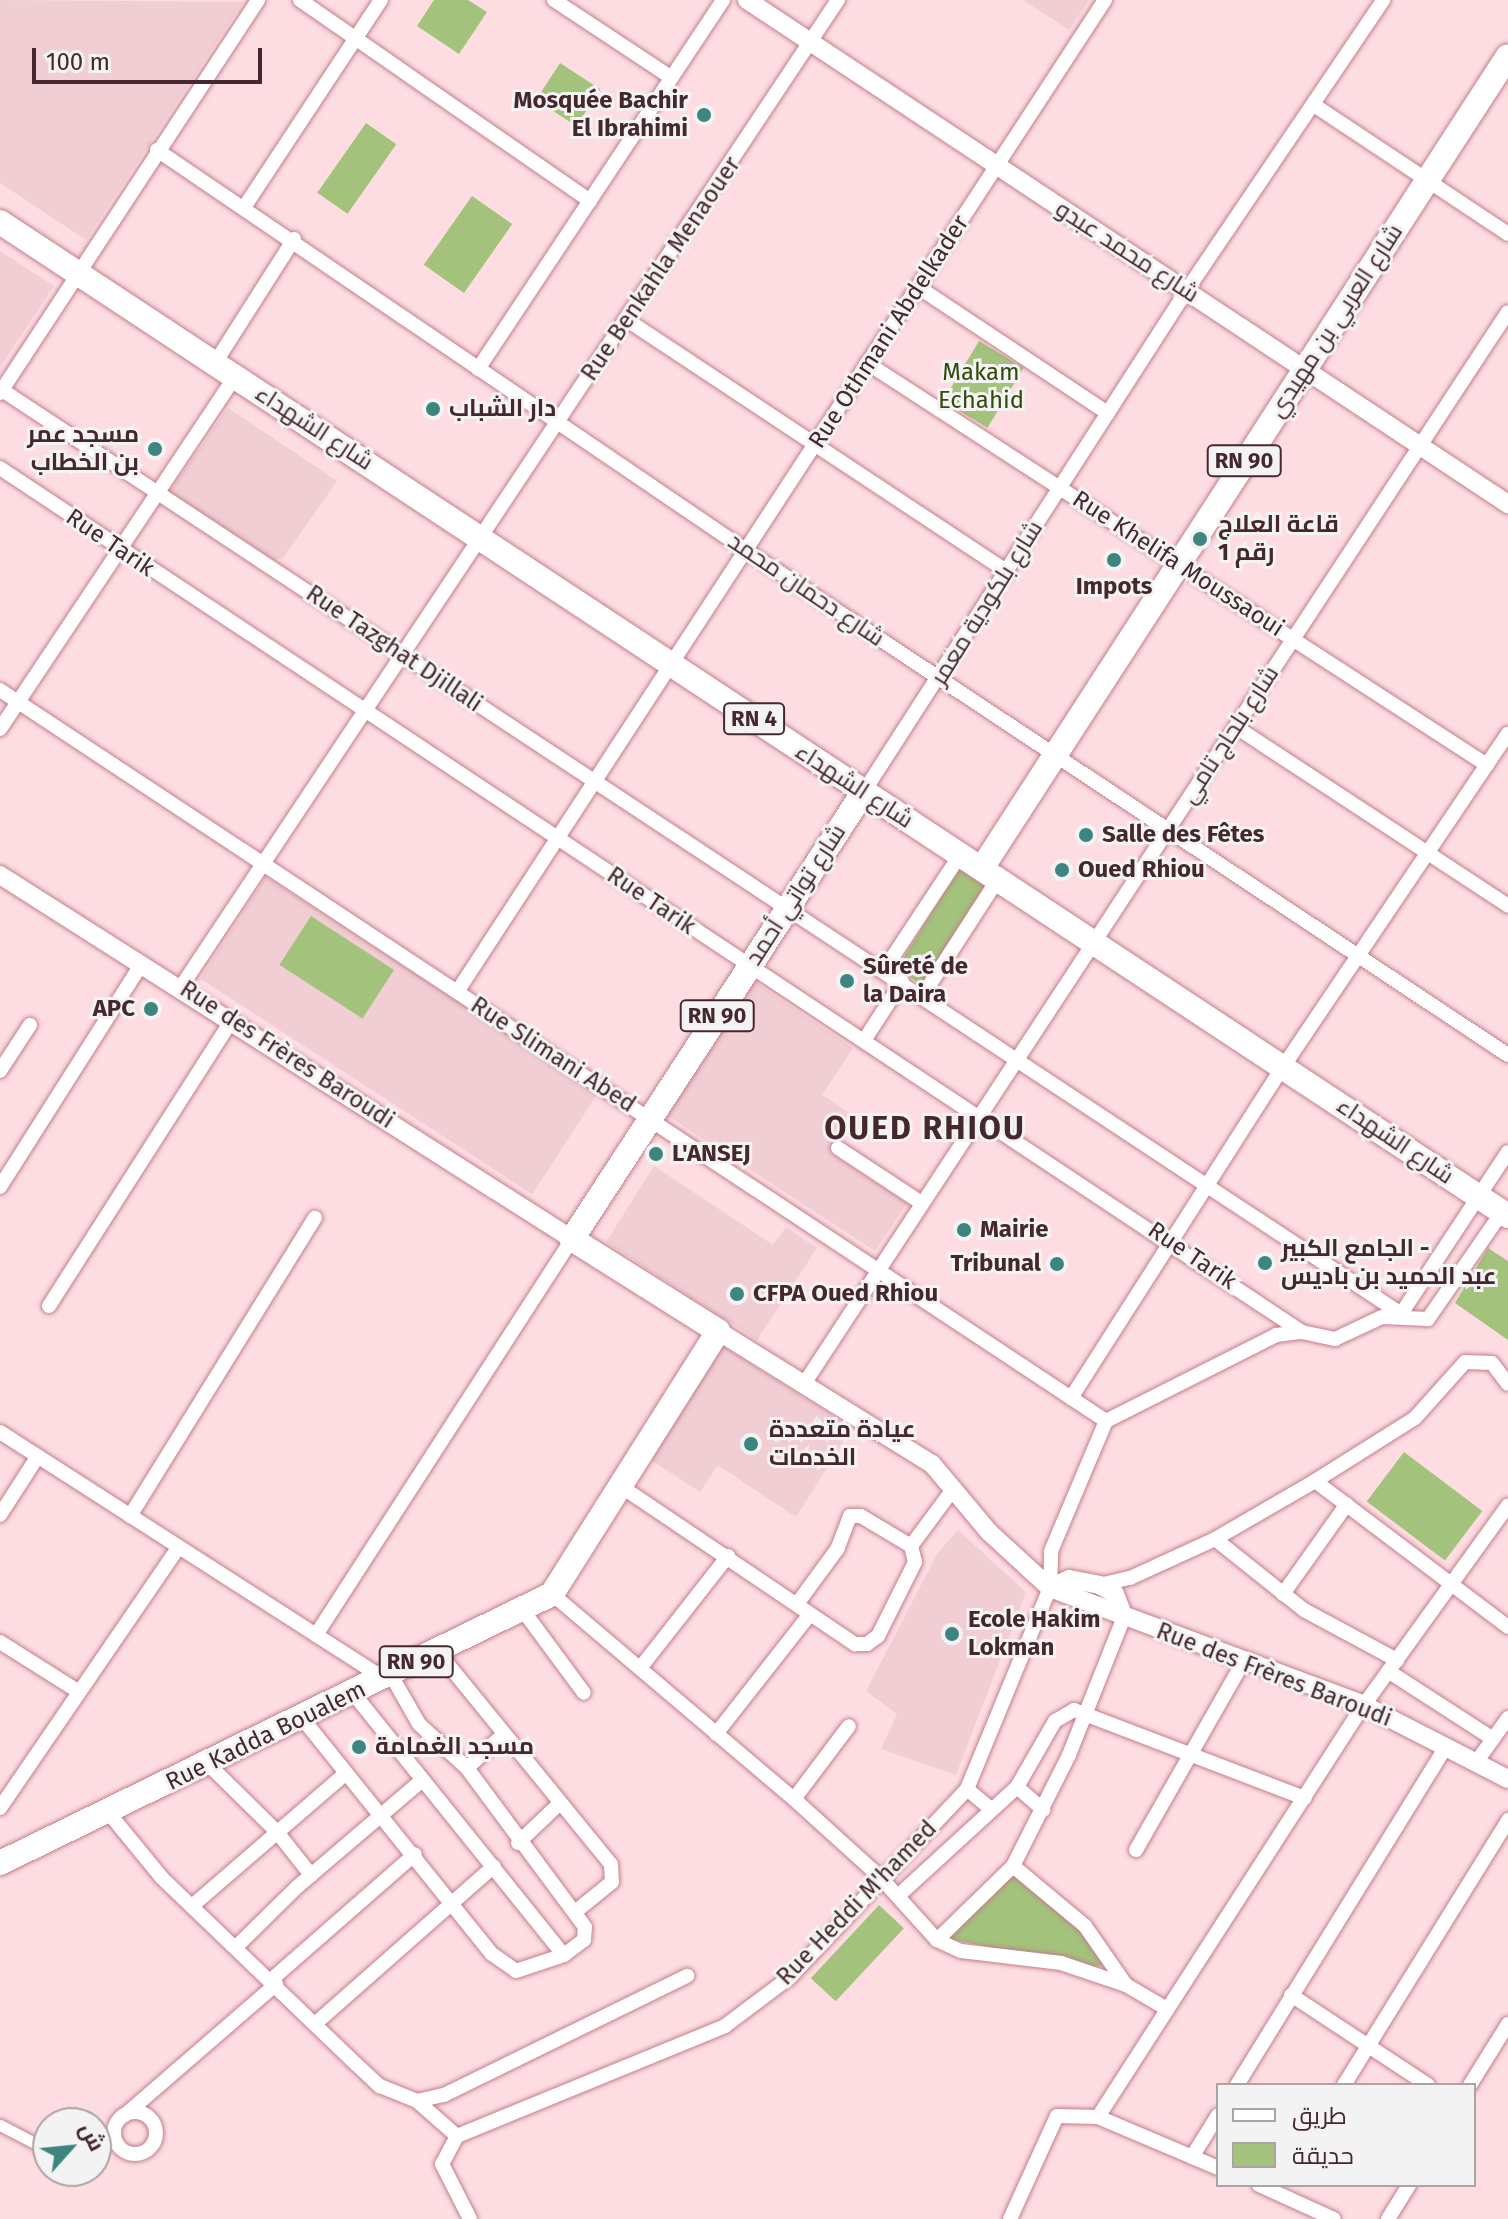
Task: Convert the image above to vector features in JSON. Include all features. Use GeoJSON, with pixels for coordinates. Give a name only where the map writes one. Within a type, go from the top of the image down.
{"type":"FeatureCollection","features":[{"type":"Feature","properties":{"kind":"main road","name":"شارع العربي بن مهيدي"},"geometry":{"type":"LineString","coordinates":[[990,874],[1055,754],[1508,56]]}},
{"type":"Feature","properties":{"kind":"main road","name":"شارع الشهداء"},"geometry":{"type":"LineString","coordinates":[[0,222],[1505,1214]]}},
{"type":"Feature","properties":{"kind":"main road","name":"شارع تواتي أحمد"},"geometry":{"type":"LineString","coordinates":[[572,1239],[863,793]]}},
{"type":"Feature","properties":{"kind":"main road"},"geometry":{"type":"LineString","coordinates":[[552,1594],[718,1331],[572,1239]]}},
{"type":"Feature","properties":{"kind":"main road","name":"Rue Kadda Boualem"},"geometry":{"type":"LineString","coordinates":[[4,1855],[108,1812],[552,1594]]}},
{"type":"Feature","properties":{"kind":"street"},"geometry":{"type":"LineString","coordinates":[[1,391],[258,0]]}},
{"type":"Feature","properties":{"kind":"street"},"geometry":{"type":"LineString","coordinates":[[300,0],[354,41],[590,201]]}},
{"type":"Feature","properties":{"kind":"street"},"geometry":{"type":"LineString","coordinates":[[245,206],[381,0]]}},
{"type":"Feature","properties":{"kind":"street"},"geometry":{"type":"LineString","coordinates":[[554,0],[672,78]]}},
{"type":"Feature","properties":{"kind":"street"},"geometry":{"type":"LineString","coordinates":[[478,369],[723,0]]}},
{"type":"Feature","properties":{"kind":"street","name":"شارع محمد عبدو"},"geometry":{"type":"LineString","coordinates":[[747,0],[996,168],[1187,290],[1508,504]]}},
{"type":"Feature","properties":{"kind":"street","name":"Rue Benkahla Menaouer"},"geometry":{"type":"LineString","coordinates":[[181,987],[838,0]]}},
{"type":"Feature","properties":{"kind":"street","name":"Rue Othmani Abdelkader"},"geometry":{"type":"LineString","coordinates":[[457,992],[1105,0]]}},
{"type":"Feature","properties":{"kind":"street","name":"شارع بلكودية معمر"},"geometry":{"type":"LineString","coordinates":[[863,793],[1187,290],[1383,0]]}},
{"type":"Feature","properties":{"kind":"street"},"geometry":{"type":"LineString","coordinates":[[1314,105],[1508,234]]}},
{"type":"Feature","properties":{"kind":"street","name":"شارع دحمان محمد"},"geometry":{"type":"LineString","coordinates":[[157,150],[294,239],[478,369],[747,551],[1508,1055]]}},
{"type":"Feature","properties":{"kind":"street"},"geometry":{"type":"LineString","coordinates":[[0,729],[155,490],[225,369],[294,239]]}},
{"type":"Feature","properties":{"kind":"street"},"geometry":{"type":"LineString","coordinates":[[918,287],[1108,413]]}},
{"type":"Feature","properties":{"kind":"street","name":"شارع بلحاج تامي"},"geometry":{"type":"LineString","coordinates":[[804,1384],[920,1202],[1508,312]]}},
{"type":"Feature","properties":{"kind":"street"},"geometry":{"type":"LineString","coordinates":[[627,320],[814,448],[1008,572]]}},
{"type":"Feature","properties":{"kind":"street","name":"Rue Khelifa Moussaoui"},"geometry":{"type":"LineString","coordinates":[[867,363],[1179,561],[1487,765]]}},
{"type":"Feature","properties":{"kind":"street","name":"Rue Tazghat Djillali"},"geometry":{"type":"LineString","coordinates":[[1,391],[403,653],[594,784],[923,995]]}},
{"type":"Feature","properties":{"kind":"street","name":"Rue Tarik"},"geometry":{"type":"LineString","coordinates":[[0,468],[749,967],[979,1114],[1302,1332]]}},
{"type":"Feature","properties":{"kind":"street","name":"Rue Slimani Abed"},"geometry":{"type":"LineString","coordinates":[[0,690],[1106,1421]]}},
{"type":"Feature","properties":{"kind":"street"},"geometry":{"type":"LineString","coordinates":[[1236,727],[1508,906]]}},
{"type":"Feature","properties":{"kind":"street"},"geometry":{"type":"LineString","coordinates":[[1071,1398],[1283,1067],[1358,954],[1430,854],[1508,734]]}},
{"type":"Feature","properties":{"kind":"street"},"geometry":{"type":"LineString","coordinates":[[884,970],[960,855]]}},
{"type":"Feature","properties":{"kind":"street"},"geometry":{"type":"LineString","coordinates":[[990,874],[923,995],[1401,1314],[1428,1319],[1505,1214]]}},
{"type":"Feature","properties":{"kind":"street","name":"Rue des Frères Baroudi"},"geometry":{"type":"LineString","coordinates":[[0,875],[181,987],[572,1239]]}},
{"type":"Feature","properties":{"kind":"street"},"geometry":{"type":"LineString","coordinates":[[0,1187],[142,963]]}},
{"type":"Feature","properties":{"kind":"street"},"geometry":{"type":"LineString","coordinates":[[865,1039],[902,982]]}},
{"type":"Feature","properties":{"kind":"street"},"geometry":{"type":"LineString","coordinates":[[49,1306],[232,1020]]}},
{"type":"Feature","properties":{"kind":"street"},"geometry":{"type":"LineString","coordinates":[[0,1071],[30,1025]]}},
{"type":"Feature","properties":{"kind":"street"},"geometry":{"type":"LineString","coordinates":[[838,1148],[920,1202]]}},
{"type":"Feature","properties":{"kind":"street"},"geometry":{"type":"LineString","coordinates":[[1106,1421],[1276,1335],[1302,1332],[1335,1339],[1401,1314],[1508,1152]]}},
{"type":"Feature","properties":{"kind":"street"},"geometry":{"type":"LineString","coordinates":[[130,1516],[315,1218]]}},
{"type":"Feature","properties":{"kind":"street"},"geometry":{"type":"LineString","coordinates":[[316,1635],[572,1239]]}},
{"type":"Feature","properties":{"kind":"street"},"geometry":{"type":"LineString","coordinates":[[718,1331],[932,1464],[989,1532],[1050,1588],[1069,1579],[1099,1585],[1130,1578],[1215,1539],[1415,1418],[1465,1362],[1492,1363],[1508,1384]]}},
{"type":"Feature","properties":{"kind":"street","name":"Rue Heddi M'hamed"},"geometry":{"type":"LineString","coordinates":[[457,2136],[725,2026],[790,1977],[880,1877],[967,1789],[1050,1588],[1051,1551],[1106,1421]]}},
{"type":"Feature","properties":{"kind":"street"},"geometry":{"type":"LineString","coordinates":[[0,1432],[316,1635],[387,1677],[419,1724],[467,1768],[518,1843],[575,1912],[587,1936],[564,1955],[516,1971],[492,1954],[384,1815],[302,1718]]}},
{"type":"Feature","properties":{"kind":"street"},"geometry":{"type":"LineString","coordinates":[[0,1515],[38,1456]]}},
{"type":"Feature","properties":{"kind":"street"},"geometry":{"type":"LineString","coordinates":[[1315,1481],[1508,1627]]}},
{"type":"Feature","properties":{"kind":"street"},"geometry":{"type":"LineString","coordinates":[[619,1485],[728,1556],[803,1609],[855,1644],[874,1640],[915,1562],[911,1546],[861,1516],[850,1516],[838,1548],[803,1609],[716,1734]]}},
{"type":"Feature","properties":{"kind":"street"},"geometry":{"type":"LineString","coordinates":[[911,1546],[954,1488]]}},
{"type":"Feature","properties":{"kind":"street"},"geometry":{"type":"LineString","coordinates":[[1283,1594],[1347,1504]]}},
{"type":"Feature","properties":{"kind":"street"},"geometry":{"type":"LineString","coordinates":[[1098,2117],[1364,1705],[1508,1505]]}},
{"type":"Feature","properties":{"kind":"street"},"geometry":{"type":"LineString","coordinates":[[1215,1539],[1283,1594],[1393,1665],[1493,1739]]}},
{"type":"Feature","properties":{"kind":"street"},"geometry":{"type":"LineString","coordinates":[[0,1808],[179,1547]]}},
{"type":"Feature","properties":{"kind":"street"},"geometry":{"type":"LineString","coordinates":[[641,1667],[728,1556]]}},
{"type":"Feature","properties":{"kind":"street"},"geometry":{"type":"LineString","coordinates":[[937,1940],[1013,1866],[1043,1810],[1124,1617],[1122,1604],[1099,1585]]}},
{"type":"Feature","properties":{"kind":"street","name":"Rue des Frères Baroudi"},"geometry":{"type":"LineString","coordinates":[[1050,1588],[1364,1705],[1508,1779]]}},
{"type":"Feature","properties":{"kind":"street"},"geometry":{"type":"LineString","coordinates":[[552,1594],[794,1799],[880,1877],[937,1940],[961,1951],[1061,1963],[1126,1985],[1167,2009]]}},
{"type":"Feature","properties":{"kind":"street"},"geometry":{"type":"LineString","coordinates":[[522,1609],[584,1693]]}},
{"type":"Feature","properties":{"kind":"street"},"geometry":{"type":"LineString","coordinates":[[0,1642],[79,1692]]}},
{"type":"Feature","properties":{"kind":"street"},"geometry":{"type":"LineString","coordinates":[[437,1651],[615,1870],[612,1882],[575,1912]]}},
{"type":"Feature","properties":{"kind":"street"},"geometry":{"type":"LineString","coordinates":[[1136,1850],[1244,1661]]}},
{"type":"Feature","properties":{"kind":"street"},"geometry":{"type":"LineString","coordinates":[[353,1693],[564,1955]]}},
{"type":"Feature","properties":{"kind":"street"},"geometry":{"type":"LineString","coordinates":[[898,1896],[1017,1787],[1055,1721],[1074,1710],[1305,1798]]}},
{"type":"Feature","properties":{"kind":"street"},"geometry":{"type":"LineString","coordinates":[[1477,1761],[1508,1718]]}},
{"type":"Feature","properties":{"kind":"street"},"geometry":{"type":"LineString","coordinates":[[794,1799],[849,1726]]}},
{"type":"Feature","properties":{"kind":"street"},"geometry":{"type":"LineString","coordinates":[[467,1768],[504,1734]]}},
{"type":"Feature","properties":{"kind":"street"},"geometry":{"type":"LineString","coordinates":[[1238,2083],[1446,1746]]}},
{"type":"Feature","properties":{"kind":"street"},"geometry":{"type":"LineString","coordinates":[[208,1764],[277,1832],[311,1875]]}},
{"type":"Feature","properties":{"kind":"street"},"geometry":{"type":"LineString","coordinates":[[192,1906],[346,1773]]}},
{"type":"Feature","properties":{"kind":"street"},"geometry":{"type":"LineString","coordinates":[[237,1946],[311,1875],[421,1781]]}},
{"type":"Feature","properties":{"kind":"street"},"geometry":{"type":"LineString","coordinates":[[1017,1787],[1043,1810]]}},
{"type":"Feature","properties":{"kind":"street"},"geometry":{"type":"LineString","coordinates":[[967,1789],[991,1809]]}},
{"type":"Feature","properties":{"kind":"street"},"geometry":{"type":"LineString","coordinates":[[518,1843],[560,1803]]}},
{"type":"Feature","properties":{"kind":"street"},"geometry":{"type":"LineString","coordinates":[[108,1812],[162,1878],[237,1946],[380,2086],[417,2101],[457,2136],[442,2164],[470,2219]]}},
{"type":"Feature","properties":{"kind":"street"},"geometry":{"type":"LineString","coordinates":[[1345,2083],[1508,1820]]}},
{"type":"Feature","properties":{"kind":"street"},"geometry":{"type":"LineString","coordinates":[[125,2115],[225,2034],[274,1982],[415,1854]]}},
{"type":"Feature","properties":{"kind":"street"},"geometry":{"type":"LineString","coordinates":[[316,2023],[494,1866]]}},
{"type":"Feature","properties":{"kind":"street"},"geometry":{"type":"LineString","coordinates":[[1013,1866],[1085,1926],[1126,1985]]}},
{"type":"Feature","properties":{"kind":"street"},"geometry":{"type":"LineString","coordinates":[[417,2101],[444,2095],[687,1976]]}},
{"type":"Feature","properties":{"kind":"street"},"geometry":{"type":"LineString","coordinates":[[1291,1995],[1425,2083]]}},
{"type":"Feature","properties":{"kind":"street"},"geometry":{"type":"LineString","coordinates":[[1471,2083],[1508,2024]]}},
{"type":"Feature","properties":{"kind":"street"},"geometry":{"type":"LineString","coordinates":[[1010,2219],[1057,2116],[1098,2117],[1216,2167]]}},
{"type":"Feature","properties":{"kind":"street"},"geometry":{"type":"LineString","coordinates":[[1192,2157],[1216,2118]]}},
{"type":"Feature","properties":{"kind":"street"},"geometry":{"type":"LineString","coordinates":[[0,2125],[32,2142]]}},
{"type":"Feature","properties":{"kind":"street"},"geometry":{"type":"LineString","coordinates":[[1388,2219],[1408,2187]]}},
{"type":"Feature","properties":{"kind":"street"},"geometry":{"type":"LineString","coordinates":[[1281,2189],[1334,2219]]}},
{"type":"Feature","properties":{"kind":"shaded area"},"geometry":{"type":"Polygon","coordinates":[[[0,0],[243,2],[86,240],[0,183],[0,0]]]}},
{"type":"Feature","properties":{"kind":"shaded area"},"geometry":{"type":"Polygon","coordinates":[[[1023,0],[1089,0],[1069,30],[1023,0]]]}},
{"type":"Feature","properties":{"kind":"shaded area"},"geometry":{"type":"Polygon","coordinates":[[[0,251],[54,286],[0,367],[0,251]]]}},
{"type":"Feature","properties":{"kind":"shaded area"},"geometry":{"type":"Polygon","coordinates":[[[228,408],[337,481],[283,558],[268,561],[167,495],[228,408]]]}},
{"type":"Feature","properties":{"kind":"shaded area"},"geometry":{"type":"Polygon","coordinates":[[[266,877],[598,1093],[532,1194],[200,978],[266,877]]]}},
{"type":"Feature","properties":{"kind":"shaded area"},"geometry":{"type":"Polygon","coordinates":[[[753,981],[853,1048],[822,1095],[854,1116],[830,1153],[907,1203],[875,1251],[665,1114],[753,981]]]}},
{"type":"Feature","properties":{"kind":"shaded area","name":"CFPA Oued Rhiou"},"geometry":{"type":"Polygon","coordinates":[[[654,1166],[773,1245],[786,1227],[817,1248],[757,1340],[606,1242],[654,1166]]]}},
{"type":"Feature","properties":{"kind":"shaded area","name":"عيادة متعددة الخدمات"},"geometry":{"type":"Polygon","coordinates":[[[722,1346],[852,1428],[796,1517],[718,1465],[700,1492],[649,1459],[722,1346]]]}},
{"type":"Feature","properties":{"kind":"shaded area","name":"Ecole Hakim Lokman"},"geometry":{"type":"Polygon","coordinates":[[[958,1530],[1026,1592],[956,1775],[881,1749],[897,1714],[866,1691],[937,1554],[958,1530]]]}},
{"type":"Feature","properties":{"kind":"green space"},"geometry":{"type":"Polygon","coordinates":[[[434,0],[468,0],[487,12],[459,54],[417,26],[434,0]]]}},
{"type":"Feature","properties":{"kind":"green space"},"geometry":{"type":"Polygon","coordinates":[[[560,63],[600,89],[576,126],[536,100],[560,63]]]}},
{"type":"Feature","properties":{"kind":"green space"},"geometry":{"type":"Polygon","coordinates":[[[366,123],[396,144],[348,214],[317,193],[366,123]]]}},
{"type":"Feature","properties":{"kind":"green space"},"geometry":{"type":"Polygon","coordinates":[[[472,196],[512,224],[464,293],[424,265],[472,196]]]}},
{"type":"Feature","properties":{"kind":"green space","name":"Makam Echahid"},"geometry":{"type":"Polygon","coordinates":[[[979,341],[1024,368],[988,428],[943,401],[979,341]]]}},
{"type":"Feature","properties":{"kind":"green space"},"geometry":{"type":"Polygon","coordinates":[[[960,867],[987,884],[924,986],[896,969],[960,867]]]}},
{"type":"Feature","properties":{"kind":"green space"},"geometry":{"type":"Polygon","coordinates":[[[311,916],[394,970],[362,1019],[279,965],[311,916]]]}},
{"type":"Feature","properties":{"kind":"green space"},"geometry":{"type":"Polygon","coordinates":[[[1488,1248],[1508,1261],[1508,1340],[1455,1303],[1488,1248]]]}},
{"type":"Feature","properties":{"kind":"green space"},"geometry":{"type":"Polygon","coordinates":[[[1404,1452],[1482,1511],[1445,1560],[1367,1502],[1404,1452]]]}},
{"type":"Feature","properties":{"kind":"green space"},"geometry":{"type":"Polygon","coordinates":[[[1015,1871],[1082,1931],[1106,1964],[1091,1968],[949,1939],[1015,1871]]]}},
{"type":"Feature","properties":{"kind":"green space"},"geometry":{"type":"Polygon","coordinates":[[[879,1905],[904,1928],[836,2001],[811,1978],[879,1905]]]}},
{"type":"Feature","properties":{"kind":"place","name":"Mosquée Bachir El Ibrahimi"},"geometry":{"type":"Point","coordinates":[704,115]}},
{"type":"Feature","properties":{"kind":"place","name":"دار الشباب"},"geometry":{"type":"Point","coordinates":[433,409]}},
{"type":"Feature","properties":{"kind":"place","name":"مسجد عمر بن الخطاب"},"geometry":{"type":"Point","coordinates":[155,449]}},
{"type":"Feature","properties":{"kind":"place","name":"قاعة العلاج رقم 1"},"geometry":{"type":"Point","coordinates":[1200,539]}},
{"type":"Feature","properties":{"kind":"place","name":"Impots"},"geometry":{"type":"Point","coordinates":[1114,560]}},
{"type":"Feature","properties":{"kind":"place","name":"Salle des Fêtes"},"geometry":{"type":"Point","coordinates":[1086,835]}},
{"type":"Feature","properties":{"kind":"place","name":"Oued Rhiou"},"geometry":{"type":"Point","coordinates":[1062,870]}},
{"type":"Feature","properties":{"kind":"place","name":"Sûreté de la Daira"},"geometry":{"type":"Point","coordinates":[847,981]}},
{"type":"Feature","properties":{"kind":"place","name":"APC"},"geometry":{"type":"Point","coordinates":[151,1009]}},
{"type":"Feature","properties":{"kind":"place","name":"L'ANSEJ"},"geometry":{"type":"Point","coordinates":[656,1154]}},
{"type":"Feature","properties":{"kind":"place","name":"Mairie"},"geometry":{"type":"Point","coordinates":[964,1230]}},
{"type":"Feature","properties":{"kind":"place","name":"الجامع الكبير - عبد الحميد بن باديس"},"geometry":{"type":"Point","coordinates":[1265,1263]}},
{"type":"Feature","properties":{"kind":"place","name":"Tribunal"},"geometry":{"type":"Point","coordinates":[1057,1264]}},
{"type":"Feature","properties":{"kind":"place","name":"CFPA Oued Rhiou"},"geometry":{"type":"Point","coordinates":[737,1294]}},
{"type":"Feature","properties":{"kind":"place","name":"عيادة متعددة الخدمات"},"geometry":{"type":"Point","coordinates":[751,1444]}},
{"type":"Feature","properties":{"kind":"place","name":"Ecole Hakim Lokman"},"geometry":{"type":"Point","coordinates":[952,1634]}},
{"type":"Feature","properties":{"kind":"place","name":"مسجد الغمامة"},"geometry":{"type":"Point","coordinates":[359,1747]}},
{"type":"Feature","properties":{"kind":"district","name":"OUED RHIOU"},"geometry":{"type":"Point","coordinates":[925,1128]}}]}
